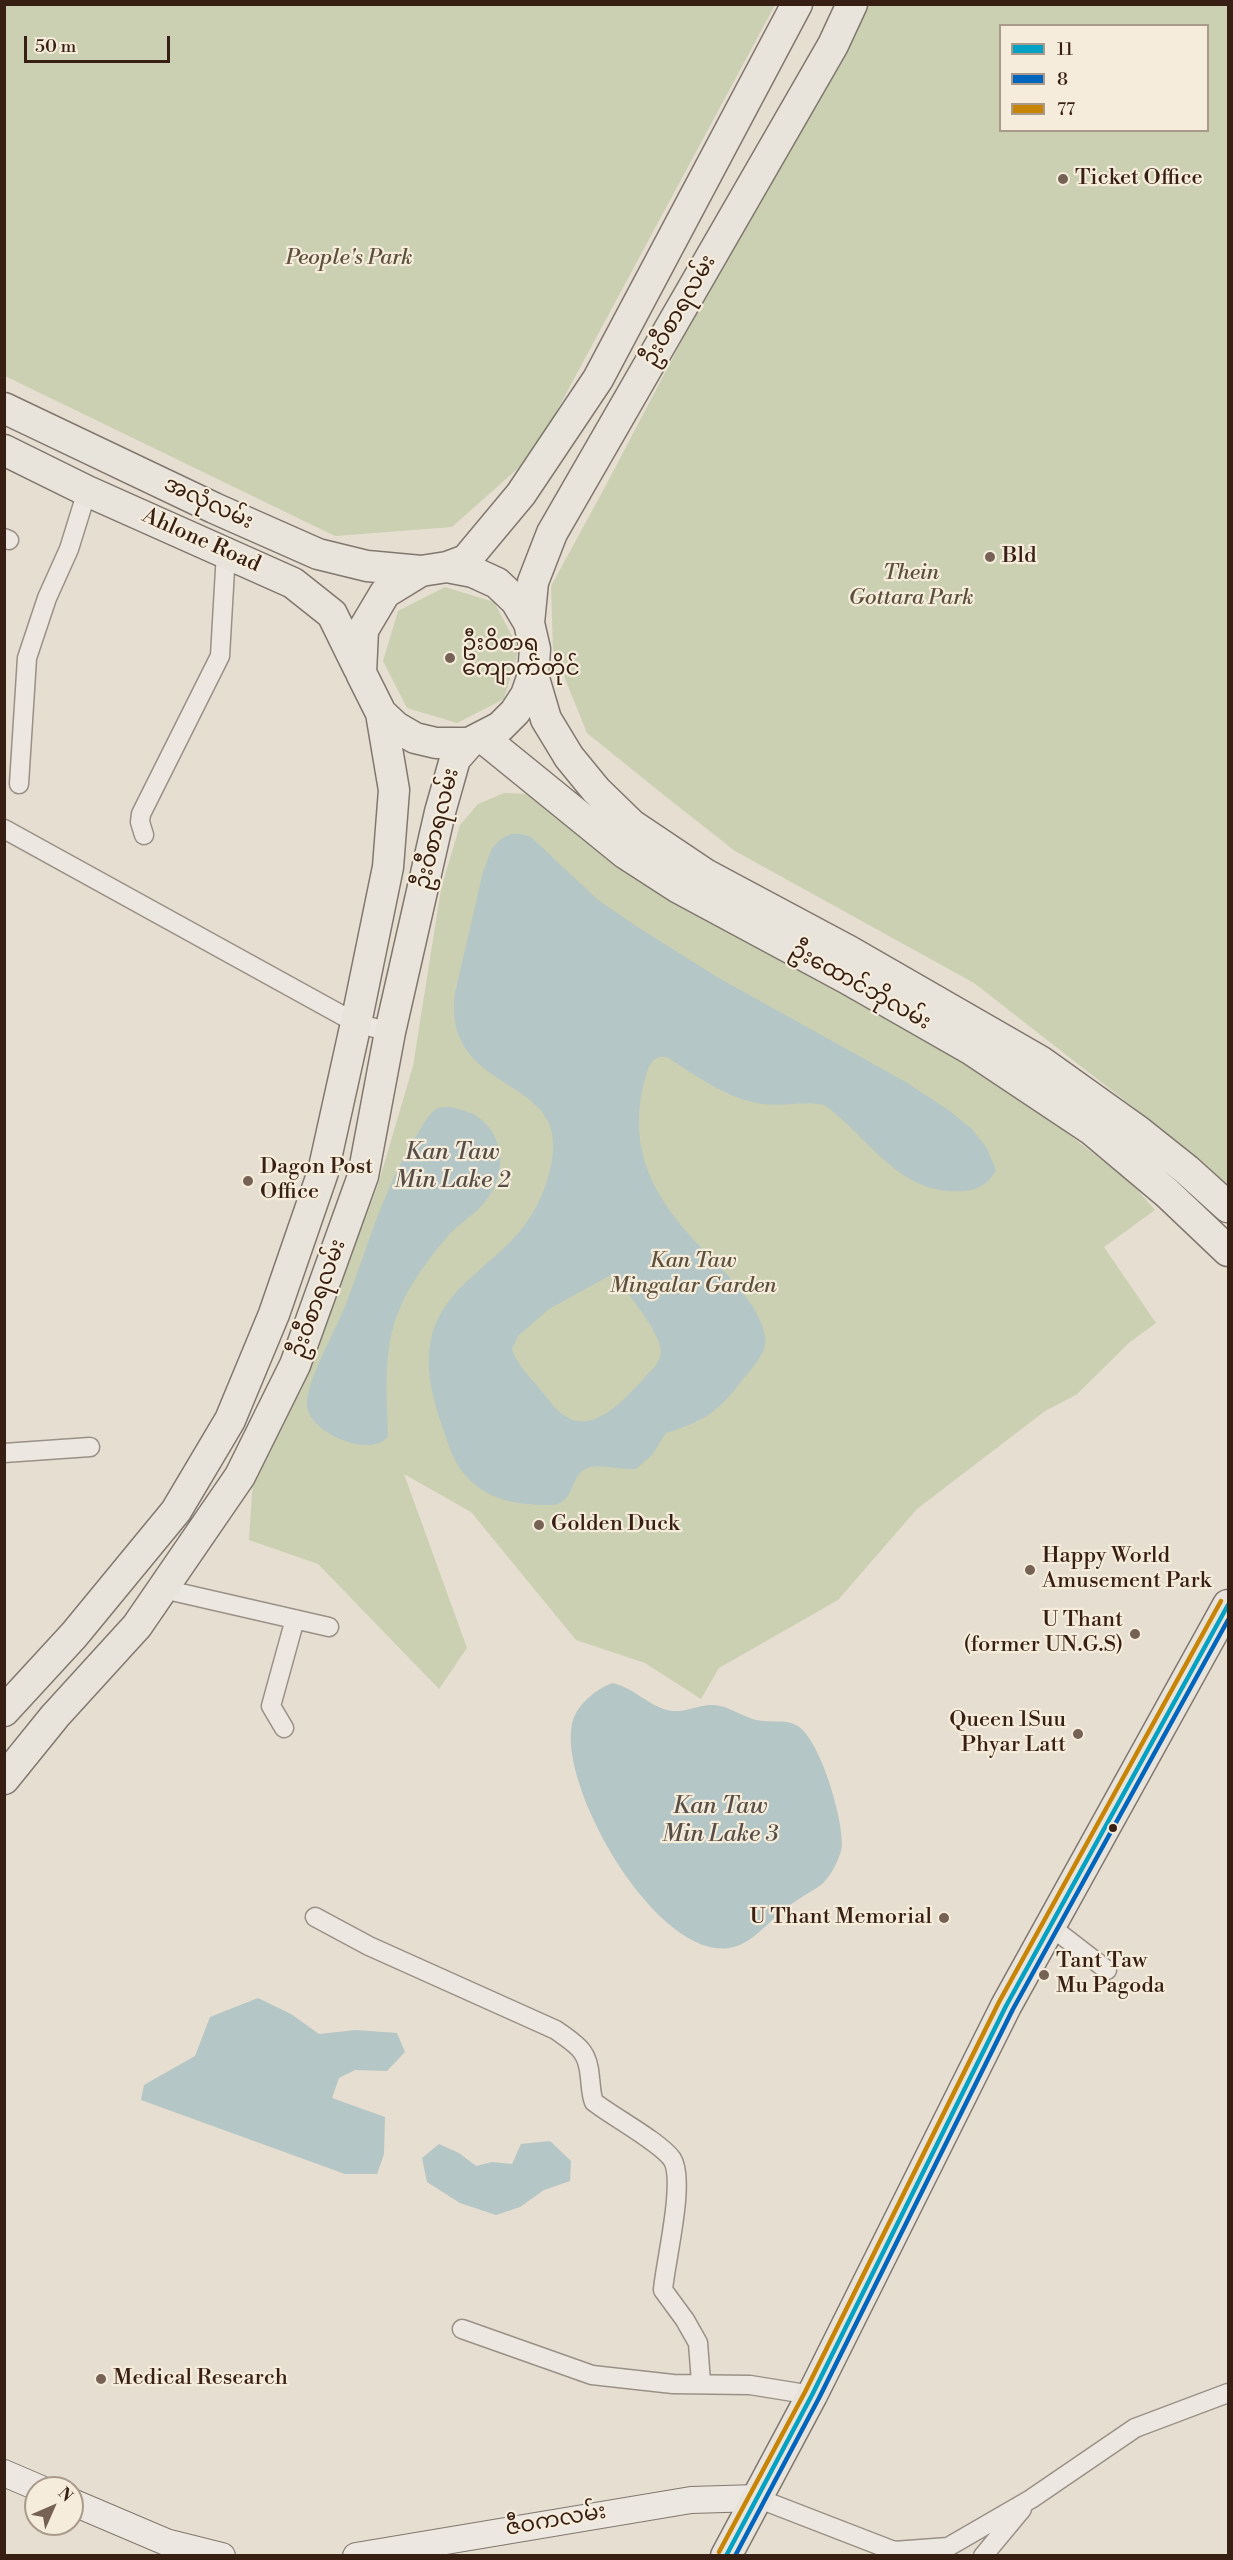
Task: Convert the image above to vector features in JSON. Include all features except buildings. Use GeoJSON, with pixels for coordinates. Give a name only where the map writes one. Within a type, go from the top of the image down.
{"type":"FeatureCollection","features":[{"type":"Feature","properties":{"kind":"main road","name":"ဦးဝီစာရလမ်း"},"geometry":{"type":"LineString","coordinates":[[434,569],[466,560],[494,528],[521,494],[598,379],[797,4]]}},
{"type":"Feature","properties":{"kind":"main road","name":"ဦးဝီစာရလမ်း"},"geometry":{"type":"LineString","coordinates":[[529,623],[533,582],[552,533],[833,45],[852,4]]}},
{"type":"Feature","properties":{"kind":"main road"},"geometry":{"type":"LineString","coordinates":[[700,186],[740,206]]}},
{"type":"Feature","properties":{"kind":"main road"},"geometry":{"type":"LineString","coordinates":[[598,379],[629,400]]}},
{"type":"Feature","properties":{"kind":"main road","name":"အလုံလမ်း"},"geometry":{"type":"LineString","coordinates":[[4,408],[214,508],[318,554],[367,567],[434,569]]}},
{"type":"Feature","properties":{"kind":"main road","name":"Ahlone Road"},"geometry":{"type":"LineString","coordinates":[[4,450],[293,583],[332,614],[361,673]]}},
{"type":"Feature","properties":{"kind":"main road"},"geometry":{"type":"LineString","coordinates":[[434,569],[473,572],[497,583],[516,601],[529,623],[535,649],[533,675],[526,695],[515,712],[500,727],[475,740],[436,743],[415,738],[396,727],[381,713],[361,673],[363,630],[385,593],[434,569]]}},
{"type":"Feature","properties":{"kind":"main road","name":"ဦးထောင်ဘိုလမ်း"},"geometry":{"type":"LineString","coordinates":[[533,675],[546,719],[569,758],[632,825],[705,874],[849,951],[1040,1060],[1187,1170],[1228,1207]]}},
{"type":"Feature","properties":{"kind":"main road","name":"ဦးဝီစာရလမ်း"},"geometry":{"type":"LineString","coordinates":[[4,1711],[176,1511],[230,1420],[274,1314],[323,1172],[357,1023],[387,867],[394,790],[381,713]]}},
{"type":"Feature","properties":{"kind":"main road","name":"ဦးဝီစာရလမ်း"},"geometry":{"type":"LineString","coordinates":[[4,1779],[55,1716],[138,1626],[240,1476],[296,1365],[363,1176],[390,1032],[440,812],[455,759],[475,740]]}},
{"type":"Feature","properties":{"kind":"main road","name":"ဦးထောင်ဘိုလမ်း"},"geometry":{"type":"LineString","coordinates":[[475,740],[626,854],[668,881],[972,1050],[1092,1130],[1167,1193],[1228,1251]]}},
{"type":"Feature","properties":{"kind":"main road"},"geometry":{"type":"LineString","coordinates":[[1092,1130],[1228,1271]]}},
{"type":"Feature","properties":{"kind":"main road"},"geometry":{"type":"LineString","coordinates":[[237,1402],[270,1417]]}},
{"type":"Feature","properties":{"kind":"main road"},"geometry":{"type":"LineString","coordinates":[[116,1583],[156,1599]]}},
{"type":"Feature","properties":{"kind":"main road"},"geometry":{"type":"LineString","coordinates":[[726,2556],[812,2395],[1006,2006],[1228,1605]]}},
{"type":"Feature","properties":{"kind":"main road"},"geometry":{"type":"LineString","coordinates":[[4,2473],[24,2482]]}},
{"type":"Feature","properties":{"kind":"main road","name":"ဇီဝကလမ်း"},"geometry":{"type":"LineString","coordinates":[[356,2556],[443,2548],[691,2500],[757,2498]]}},
{"type":"Feature","properties":{"kind":"main road"},"geometry":{"type":"LineString","coordinates":[[84,2507],[166,2542],[222,2556]]}},
{"type":"Feature","properties":{"kind":"street"},"geometry":{"type":"LineString","coordinates":[[19,784],[27,658],[47,598],[69,549],[87,490]]}},
{"type":"Feature","properties":{"kind":"street"},"geometry":{"type":"LineString","coordinates":[[144,835],[141,814],[220,656],[226,552]]}},
{"type":"Feature","properties":{"kind":"street"},"geometry":{"type":"LineString","coordinates":[[4,829],[357,1023],[390,1032]]}},
{"type":"Feature","properties":{"kind":"street"},"geometry":{"type":"LineString","coordinates":[[4,1453],[90,1447]]}},
{"type":"Feature","properties":{"kind":"street"},"geometry":{"type":"LineString","coordinates":[[156,1599],[295,1619],[329,1627]]}},
{"type":"Feature","properties":{"kind":"street"},"geometry":{"type":"LineString","coordinates":[[284,1728],[271,1706],[295,1619]]}},
{"type":"Feature","properties":{"kind":"street"},"geometry":{"type":"LineString","coordinates":[[315,1917],[379,1951],[556,2030],[580,2048],[589,2065],[594,2102],[665,2152],[677,2169],[673,2228],[663,2290],[685,2320],[698,2343],[700,2382]]}},
{"type":"Feature","properties":{"kind":"street"},"geometry":{"type":"LineString","coordinates":[[1050,1926],[1107,1970]]}},
{"type":"Feature","properties":{"kind":"street"},"geometry":{"type":"LineString","coordinates":[[462,2329],[592,2375],[673,2384],[700,2382],[750,2385],[812,2395]]}},
{"type":"Feature","properties":{"kind":"street"},"geometry":{"type":"LineString","coordinates":[[757,2498],[894,2551],[948,2547],[1030,2499],[1134,2428],[1228,2393]]}},
{"type":"Feature","properties":{"kind":"street"},"geometry":{"type":"LineString","coordinates":[[983,2556],[1030,2499]]}},
{"type":"Feature","properties":{"kind":"green space","name":"People's Park"},"geometry":{"type":"Polygon","coordinates":[[[4,5],[775,5],[533,455],[452,527],[335,536],[5,376],[4,5]]]}},
{"type":"Feature","properties":{"kind":"green space","name":"Thein Gottara Park"},"geometry":{"type":"Polygon","coordinates":[[[858,5],[1228,5],[1228,1190],[1160,1128],[974,983],[735,851],[587,733],[553,649],[551,586],[858,5]]]}},
{"type":"Feature","properties":{"kind":"green space"},"geometry":{"type":"Polygon","coordinates":[[[445,587],[494,602],[519,649],[504,699],[457,723],[407,708],[383,661],[398,611],[445,587]]]}},
{"type":"Feature","properties":{"kind":"green space","name":"Kan Taw Mingalar Garden"},"geometry":{"type":"Polygon","coordinates":[[[504,793],[537,794],[979,1064],[1132,1184],[1155,1210],[1104,1247],[1156,1323],[1130,1342],[1076,1395],[1045,1411],[917,1509],[838,1600],[719,1668],[701,1699],[645,1663],[576,1640],[471,1512],[404,1474],[467,1648],[439,1689],[318,1564],[249,1540],[254,1463],[316,1344],[377,1188],[413,1066],[441,889],[460,825],[478,804],[504,793]]]}},
{"type":"Feature","properties":{"kind":"water"},"geometry":{"type":"Polygon","coordinates":[[[511,834],[531,837],[597,899],[636,926],[717,977],[904,1081],[947,1109],[972,1129],[986,1147],[996,1170],[986,1183],[978,1188],[963,1191],[940,1190],[920,1184],[886,1162],[824,1105],[809,1103],[771,1105],[750,1102],[713,1086],[667,1057],[656,1059],[646,1075],[641,1099],[640,1142],[645,1162],[663,1201],[676,1219],[737,1285],[752,1306],[764,1331],[765,1345],[755,1365],[724,1402],[708,1415],[690,1425],[666,1433],[652,1455],[636,1469],[590,1467],[578,1475],[565,1500],[551,1505],[517,1503],[502,1499],[488,1494],[465,1475],[456,1462],[440,1421],[429,1368],[431,1340],[446,1306],[457,1291],[512,1240],[530,1218],[540,1200],[552,1160],[550,1126],[538,1108],[521,1093],[482,1066],[466,1049],[456,1025],[455,993],[483,872],[492,848],[501,839],[511,834]],[[609,1276],[549,1309],[518,1336],[512,1349],[521,1367],[554,1407],[563,1415],[579,1421],[591,1420],[604,1415],[616,1406],[656,1365],[660,1356],[660,1346],[653,1330],[639,1308],[609,1276]]]}},
{"type":"Feature","properties":{"kind":"water","name":"Kan Taw Min Lake 2"},"geometry":{"type":"Polygon","coordinates":[[[450,1107],[475,1115],[486,1123],[493,1134],[500,1157],[497,1181],[492,1193],[484,1203],[451,1232],[411,1285],[396,1318],[389,1347],[387,1361],[388,1436],[380,1442],[369,1445],[356,1444],[330,1434],[311,1416],[307,1406],[311,1384],[346,1304],[377,1217],[405,1155],[428,1117],[436,1109],[450,1107]]]}},
{"type":"Feature","properties":{"kind":"water","name":"Kan Taw Min Lake 3"},"geometry":{"type":"Polygon","coordinates":[[[612,1683],[628,1689],[657,1706],[673,1711],[714,1705],[725,1707],[756,1720],[792,1723],[805,1733],[813,1745],[828,1780],[839,1817],[842,1845],[840,1855],[823,1883],[788,1906],[759,1933],[745,1942],[729,1948],[701,1944],[672,1926],[644,1899],[618,1864],[596,1825],[580,1787],[572,1752],[572,1724],[574,1717],[587,1699],[612,1683]]]}},
{"type":"Feature","properties":{"kind":"water"},"geometry":{"type":"Polygon","coordinates":[[[258,1998],[291,2014],[319,2034],[356,2030],[397,2033],[405,2052],[387,2071],[355,2070],[339,2078],[332,2098],[385,2117],[384,2154],[377,2174],[345,2174],[141,2100],[144,2085],[195,2056],[210,2017],[258,1998]]]}},
{"type":"Feature","properties":{"kind":"water"},"geometry":{"type":"Polygon","coordinates":[[[550,2141],[571,2161],[570,2181],[544,2190],[520,2207],[496,2215],[460,2203],[427,2182],[422,2158],[439,2144],[459,2153],[476,2166],[492,2162],[512,2164],[521,2144],[550,2141]]]}},
{"type":"Feature","properties":{"kind":"transit line","name":"77"},"geometry":{"type":"LineString","coordinates":[[719,2552],[805,2392],[999,2002],[1221,1601]]}},
{"type":"Feature","properties":{"kind":"transit line","name":"11"},"geometry":{"type":"LineString","coordinates":[[726,2556],[812,2395],[1006,2006],[1228,1605]]}},
{"type":"Feature","properties":{"kind":"transit line","name":"8"},"geometry":{"type":"LineString","coordinates":[[735,2556],[819,2398],[1013,2009],[1228,1620]]}},
{"type":"Feature","properties":{"kind":"place","name":"Ticket Office"},"geometry":{"type":"Point","coordinates":[1063,179]}},
{"type":"Feature","properties":{"kind":"place","name":"Bld"},"geometry":{"type":"Point","coordinates":[990,557]}},
{"type":"Feature","properties":{"kind":"place","name":"ဦးဝိစာရ ကျောက်တိုင်"},"geometry":{"type":"Point","coordinates":[450,658]}},
{"type":"Feature","properties":{"kind":"place","name":"Dagon Post Office"},"geometry":{"type":"Point","coordinates":[248,1181]}},
{"type":"Feature","properties":{"kind":"place","name":"Golden Duck"},"geometry":{"type":"Point","coordinates":[539,1525]}},
{"type":"Feature","properties":{"kind":"place","name":"Happy World Amusement Park"},"geometry":{"type":"Point","coordinates":[1030,1570]}},
{"type":"Feature","properties":{"kind":"place","name":"U Thant (former UN.G.S)"},"geometry":{"type":"Point","coordinates":[1135,1634]}},
{"type":"Feature","properties":{"kind":"place","name":"Queen 1Suu Phyar Latt"},"geometry":{"type":"Point","coordinates":[1078,1734]}},
{"type":"Feature","properties":{"kind":"place","name":"U Thant Memorial"},"geometry":{"type":"Point","coordinates":[944,1918]}},
{"type":"Feature","properties":{"kind":"place","name":"Tant Taw Mu Pagoda"},"geometry":{"type":"Point","coordinates":[1044,1975]}},
{"type":"Feature","properties":{"kind":"place","name":"Medical Research"},"geometry":{"type":"Point","coordinates":[101,2379]}}]}
